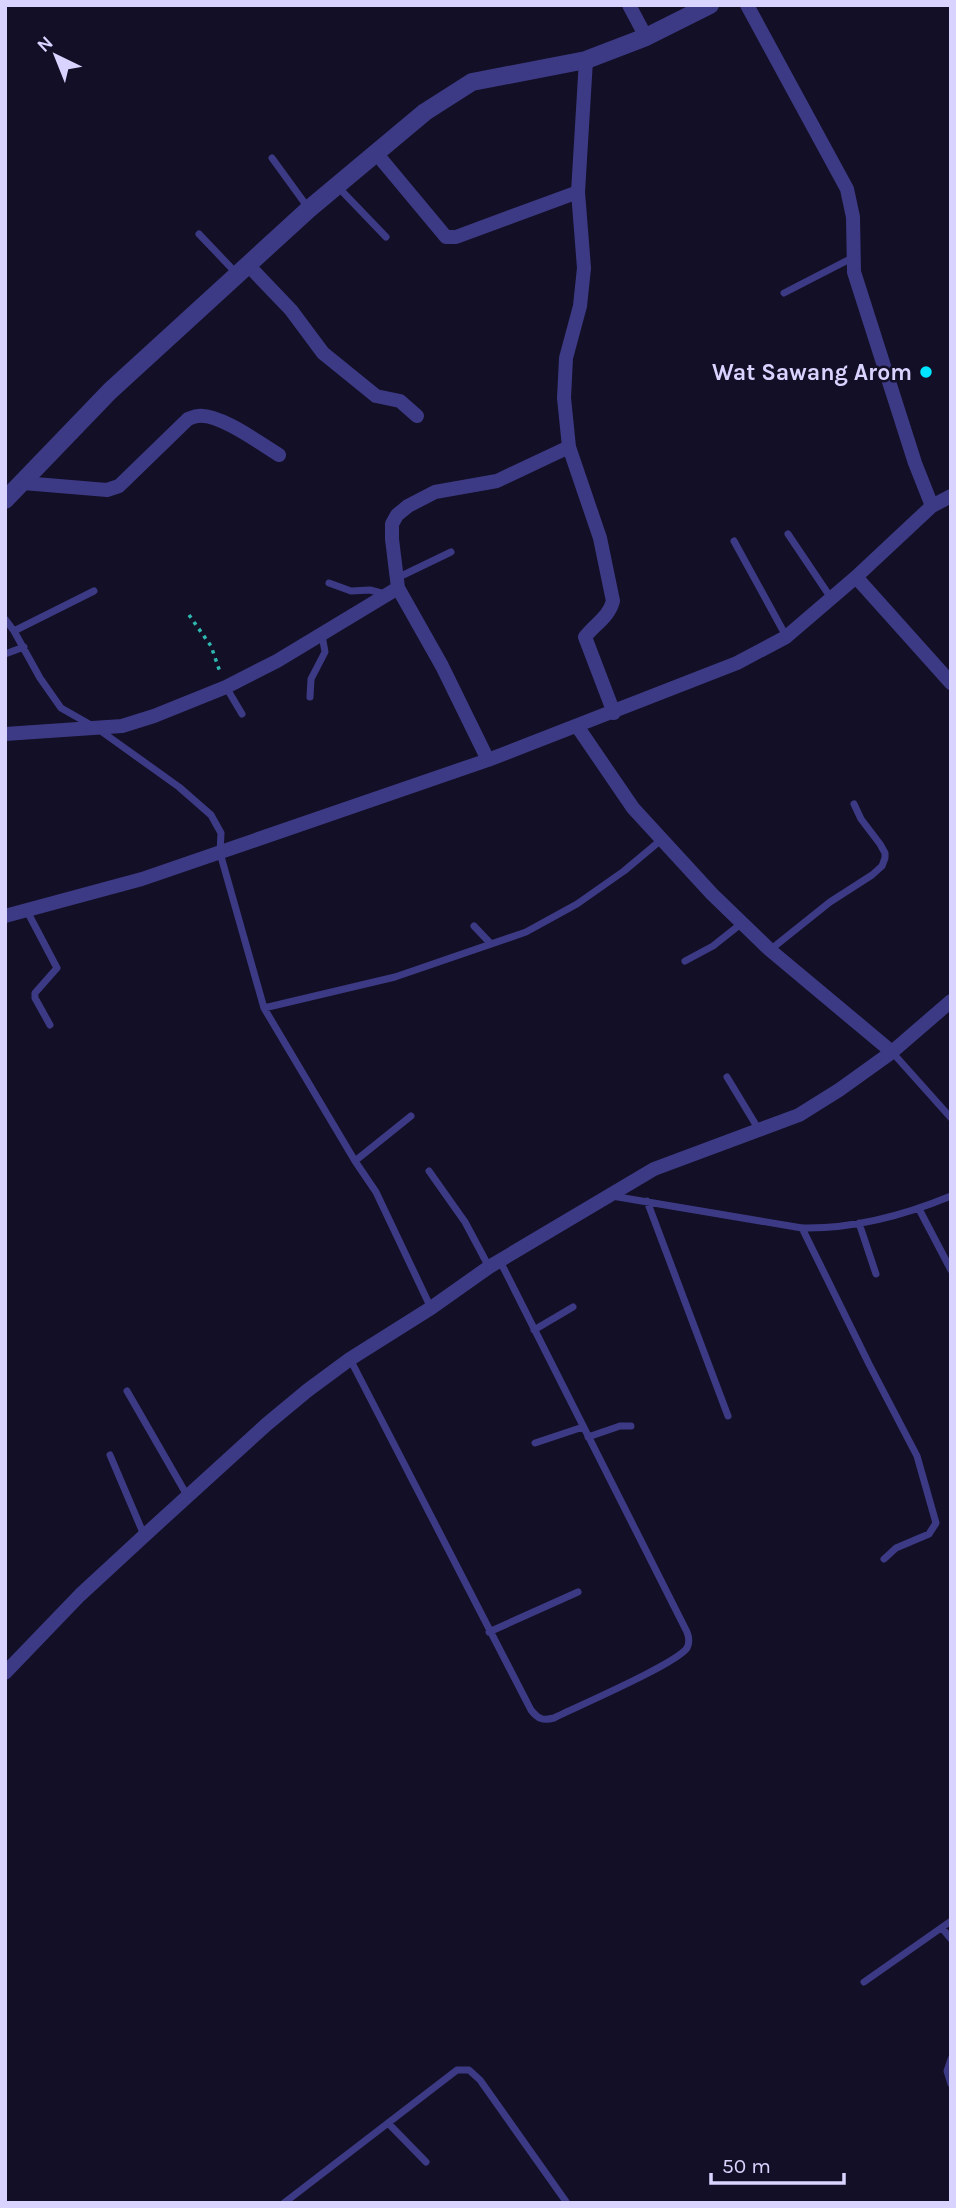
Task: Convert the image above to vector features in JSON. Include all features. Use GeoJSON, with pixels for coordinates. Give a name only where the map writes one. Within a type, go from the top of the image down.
{"type":"FeatureCollection","features":[{"type":"Feature","properties":{"kind":"street"},"geometry":{"type":"LineString","coordinates":[[629,5],[646,37]]}},
{"type":"Feature","properties":{"kind":"street"},"geometry":{"type":"LineString","coordinates":[[5,500],[110,391],[309,209],[425,112],[472,82],[586,60],[646,37],[710,5]]}},
{"type":"Feature","properties":{"kind":"street"},"geometry":{"type":"LineString","coordinates":[[747,5],[847,189],[853,217],[854,272],[915,463],[932,506]]}},
{"type":"Feature","properties":{"kind":"street"},"geometry":{"type":"LineString","coordinates":[[586,60],[578,192],[584,268],[580,306],[566,358],[564,398],[569,447],[600,538],[613,601],[606,616],[585,637],[614,713]]}},
{"type":"Feature","properties":{"kind":"street"},"geometry":{"type":"LineString","coordinates":[[376,153],[446,237],[456,236],[578,192]]}},
{"type":"Feature","properties":{"kind":"street"},"geometry":{"type":"LineString","coordinates":[[244,271],[290,310],[333,361],[376,396],[400,401],[417,416]]}},
{"type":"Feature","properties":{"kind":"street"},"geometry":{"type":"LineString","coordinates":[[23,483],[107,490],[119,486],[188,419],[200,415],[227,424],[279,455]]}},
{"type":"Feature","properties":{"kind":"street"},"geometry":{"type":"LineString","coordinates":[[488,760],[442,666],[394,587],[391,539],[393,524],[397,515],[408,506],[435,492],[497,481],[569,447]]}},
{"type":"Feature","properties":{"kind":"street"},"geometry":{"type":"LineString","coordinates":[[5,916],[220,853],[488,760],[737,663],[786,637],[932,506],[951,496]]}},
{"type":"Feature","properties":{"kind":"street"},"geometry":{"type":"LineString","coordinates":[[856,577],[951,683]]}},
{"type":"Feature","properties":{"kind":"street"},"geometry":{"type":"LineString","coordinates":[[5,734],[98,729],[122,726],[154,716],[226,687],[277,661],[394,587]]}},
{"type":"Feature","properties":{"kind":"street"},"geometry":{"type":"LineString","coordinates":[[577,726],[633,808],[712,894],[770,950],[892,1052]]}},
{"type":"Feature","properties":{"kind":"street"},"geometry":{"type":"LineString","coordinates":[[5,1673],[79,1595],[287,1407],[350,1359],[494,1264],[654,1169],[799,1115],[892,1052],[951,1001]]}},
{"type":"Feature","properties":{"kind":"lane"},"geometry":{"type":"LineString","coordinates":[[272,158],[309,209]]}},
{"type":"Feature","properties":{"kind":"lane"},"geometry":{"type":"LineString","coordinates":[[338,186],[386,237]]}},
{"type":"Feature","properties":{"kind":"lane"},"geometry":{"type":"LineString","coordinates":[[199,234],[244,271]]}},
{"type":"Feature","properties":{"kind":"lane"},"geometry":{"type":"LineString","coordinates":[[784,293],[854,257]]}},
{"type":"Feature","properties":{"kind":"lane"},"geometry":{"type":"LineString","coordinates":[[788,534],[831,598]]}},
{"type":"Feature","properties":{"kind":"lane"},"geometry":{"type":"LineString","coordinates":[[734,541],[786,637]]}},
{"type":"Feature","properties":{"kind":"lane"},"geometry":{"type":"LineString","coordinates":[[329,583],[351,591],[394,587],[451,552]]}},
{"type":"Feature","properties":{"kind":"lane"},"geometry":{"type":"LineString","coordinates":[[14,631],[94,591]]}},
{"type":"Feature","properties":{"kind":"lane"},"geometry":{"type":"LineString","coordinates":[[5,620],[61,708],[98,729],[179,787],[211,815],[221,833],[220,853],[264,1008],[376,1192],[431,1308]]}},
{"type":"Feature","properties":{"kind":"lane"},"geometry":{"type":"LineString","coordinates":[[310,697],[311,679],[325,652],[321,634]]}},
{"type":"Feature","properties":{"kind":"lane"},"geometry":{"type":"LineString","coordinates":[[5,654],[23,647]]}},
{"type":"Feature","properties":{"kind":"lane"},"geometry":{"type":"LineString","coordinates":[[226,687],[242,714]]}},
{"type":"Feature","properties":{"kind":"lane"},"geometry":{"type":"LineString","coordinates":[[770,950],[830,902],[882,866],[885,853],[861,819],[854,804]]}},
{"type":"Feature","properties":{"kind":"lane"},"geometry":{"type":"LineString","coordinates":[[264,1008],[395,977],[526,932],[577,904],[624,871],[661,839]]}},
{"type":"Feature","properties":{"kind":"lane"},"geometry":{"type":"LineString","coordinates":[[27,911],[57,968],[35,993],[35,998],[50,1025]]}},
{"type":"Feature","properties":{"kind":"lane"},"geometry":{"type":"LineString","coordinates":[[685,961],[713,946],[741,923]]}},
{"type":"Feature","properties":{"kind":"lane"},"geometry":{"type":"LineString","coordinates":[[474,926],[491,944]]}},
{"type":"Feature","properties":{"kind":"lane"},"geometry":{"type":"LineString","coordinates":[[892,1052],[951,1118]]}},
{"type":"Feature","properties":{"kind":"lane"},"geometry":{"type":"LineString","coordinates":[[727,1077],[759,1129]]}},
{"type":"Feature","properties":{"kind":"lane"},"geometry":{"type":"LineString","coordinates":[[355,1161],[411,1116]]}},
{"type":"Feature","properties":{"kind":"lane"},"geometry":{"type":"LineString","coordinates":[[350,1359],[489,1632],[537,1717],[545,1720],[554,1718],[667,1663],[688,1647],[690,1639],[687,1632],[534,1330],[494,1264],[429,1171]]}},
{"type":"Feature","properties":{"kind":"lane"},"geometry":{"type":"LineString","coordinates":[[607,1195],[802,1228],[859,1223],[919,1209],[951,1196]]}},
{"type":"Feature","properties":{"kind":"lane"},"geometry":{"type":"LineString","coordinates":[[648,1201],[728,1416]]}},
{"type":"Feature","properties":{"kind":"lane"},"geometry":{"type":"LineString","coordinates":[[919,1209],[951,1270]]}},
{"type":"Feature","properties":{"kind":"lane"},"geometry":{"type":"LineString","coordinates":[[859,1223],[876,1274]]}},
{"type":"Feature","properties":{"kind":"lane"},"geometry":{"type":"LineString","coordinates":[[802,1228],[918,1457],[936,1523],[929,1534],[896,1548],[884,1559]]}},
{"type":"Feature","properties":{"kind":"lane"},"geometry":{"type":"LineString","coordinates":[[534,1330],[573,1307]]}},
{"type":"Feature","properties":{"kind":"lane"},"geometry":{"type":"LineString","coordinates":[[127,1391],[188,1497]]}},
{"type":"Feature","properties":{"kind":"lane"},"geometry":{"type":"LineString","coordinates":[[588,1437],[620,1426],[631,1426]]}},
{"type":"Feature","properties":{"kind":"lane"},"geometry":{"type":"LineString","coordinates":[[535,1443],[583,1427]]}},
{"type":"Feature","properties":{"kind":"lane"},"geometry":{"type":"LineString","coordinates":[[110,1455],[145,1535]]}},
{"type":"Feature","properties":{"kind":"lane"},"geometry":{"type":"LineString","coordinates":[[489,1632],[578,1592]]}},
{"type":"Feature","properties":{"kind":"lane"},"geometry":{"type":"LineString","coordinates":[[864,1982],[951,1921]]}},
{"type":"Feature","properties":{"kind":"lane"},"geometry":{"type":"LineString","coordinates":[[942,1928],[951,1939]]}},
{"type":"Feature","properties":{"kind":"lane"},"geometry":{"type":"LineString","coordinates":[[951,2059],[947,2071],[951,2084]]}},
{"type":"Feature","properties":{"kind":"lane"},"geometry":{"type":"LineString","coordinates":[[284,2203],[457,2070],[469,2070],[480,2080],[567,2203]]}},
{"type":"Feature","properties":{"kind":"lane"},"geometry":{"type":"LineString","coordinates":[[388,2123],[426,2162]]}},
{"type":"Feature","properties":{"kind":"path"},"geometry":{"type":"LineString","coordinates":[[189,615],[211,646],[226,687]]}},
{"type":"Feature","properties":{"kind":"place","name":"Wat Sawang Arom"},"geometry":{"type":"Point","coordinates":[926,372]}}]}
